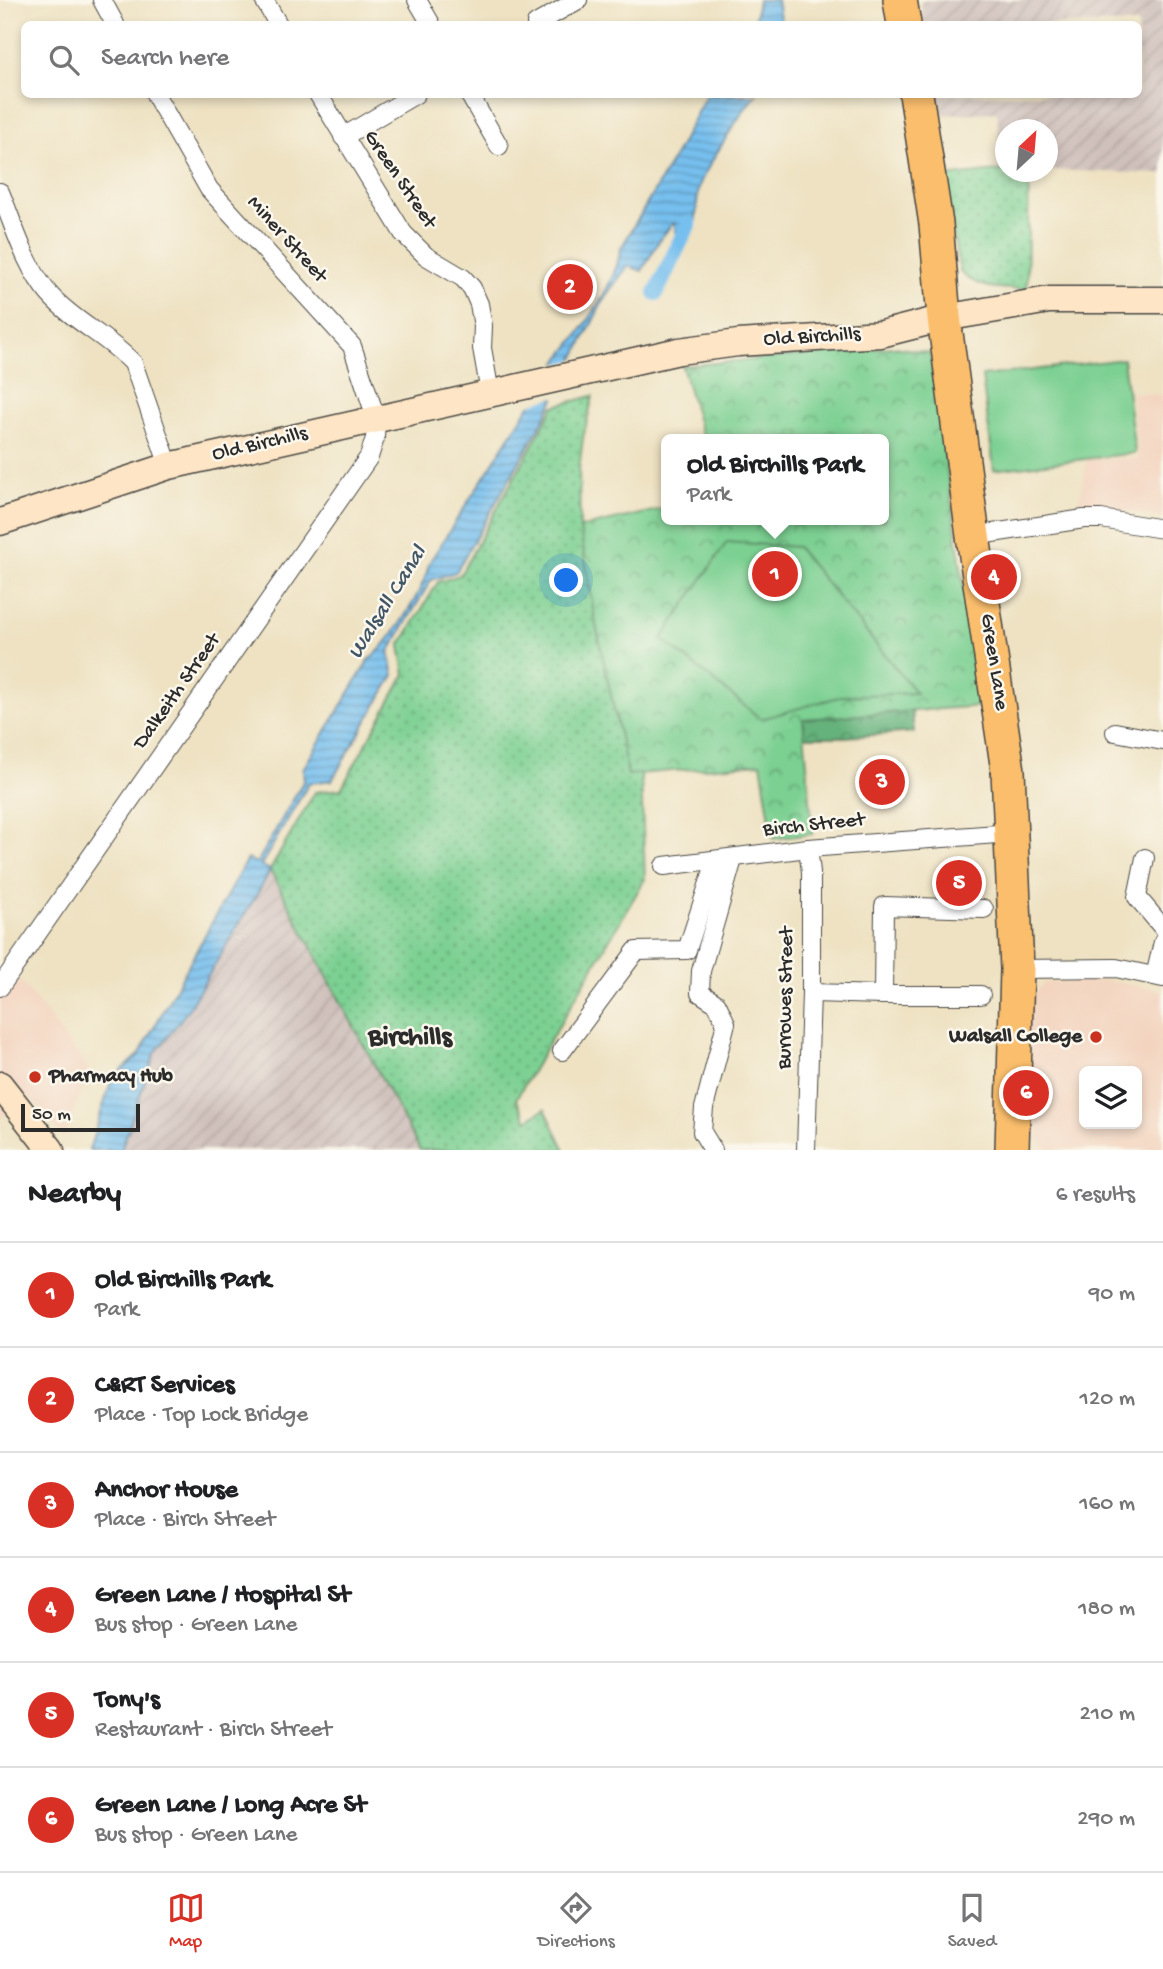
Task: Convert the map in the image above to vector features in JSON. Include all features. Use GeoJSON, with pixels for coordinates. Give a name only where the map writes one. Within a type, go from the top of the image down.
{"type":"FeatureCollection","features":[{"type":"Feature","properties":{"kind":"highway"},"geometry":{"type":"LineString","coordinates":[[900,0],[904,21]]}},
{"type":"Feature","properties":{"kind":"highway","name":"Green Lane"},"geometry":{"type":"LineString","coordinates":[[917,98],[936,224],[944,318],[973,536],[1008,771],[1017,969],[1012,1150]]}},
{"type":"Feature","properties":{"kind":"street"},"geometry":{"type":"LineString","coordinates":[[102,0],[114,21]]}},
{"type":"Feature","properties":{"kind":"street"},"geometry":{"type":"LineString","coordinates":[[264,0],[276,21]]}},
{"type":"Feature","properties":{"kind":"street"},"geometry":{"type":"LineString","coordinates":[[417,0],[428,21]]}},
{"type":"Feature","properties":{"kind":"street"},"geometry":{"type":"LineString","coordinates":[[541,21],[578,0]]}},
{"type":"Feature","properties":{"kind":"street","name":"Miner Street"},"geometry":{"type":"LineString","coordinates":[[157,98],[209,189],[352,346],[376,418]]}},
{"type":"Feature","properties":{"kind":"street","name":"Green Street"},"geometry":{"type":"LineString","coordinates":[[320,98],[403,233],[426,256],[463,278],[472,288],[479,304],[483,326],[482,348],[490,393]]}},
{"type":"Feature","properties":{"kind":"street"},"geometry":{"type":"LineString","coordinates":[[343,137],[409,98]]}},
{"type":"Feature","properties":{"kind":"street"},"geometry":{"type":"LineString","coordinates":[[471,98],[499,146]]}},
{"type":"Feature","properties":{"kind":"street"},"geometry":{"type":"LineString","coordinates":[[0,191],[36,277],[51,296],[133,363],[169,466]]}},
{"type":"Feature","properties":{"kind":"street","name":"Old Birchills"},"geometry":{"type":"LineString","coordinates":[[0,522],[169,466],[697,347],[881,334],[944,318],[1049,300],[1163,300]]}},
{"type":"Feature","properties":{"kind":"street","name":"Dalkeith Street"},"geometry":{"type":"LineString","coordinates":[[0,987],[369,457],[375,438],[376,418]]}},
{"type":"Feature","properties":{"kind":"street"},"geometry":{"type":"LineString","coordinates":[[973,536],[1084,519],[1101,519],[1163,529]]}},
{"type":"Feature","properties":{"kind":"street"},"geometry":{"type":"LineString","coordinates":[[1115,732],[1163,741]]}},
{"type":"Feature","properties":{"kind":"street","name":"Birch Street"},"geometry":{"type":"LineString","coordinates":[[664,866],[808,848],[1011,833]]}},
{"type":"Feature","properties":{"kind":"street","name":"Burrowes Street"},"geometry":{"type":"LineString","coordinates":[[806,1150],[811,993],[811,872],[808,848]]}},
{"type":"Feature","properties":{"kind":"street"},"geometry":{"type":"LineString","coordinates":[[1145,858],[1137,897],[1163,928]]}},
{"type":"Feature","properties":{"kind":"street"},"geometry":{"type":"LineString","coordinates":[[562,1051],[636,951],[687,950],[724,860]]}},
{"type":"Feature","properties":{"kind":"street"},"geometry":{"type":"LineString","coordinates":[[713,1150],[702,1132],[704,1108],[726,1023],[716,1004],[700,993],[700,982],[724,860]]}},
{"type":"Feature","properties":{"kind":"street"},"geometry":{"type":"LineString","coordinates":[[883,995],[884,906],[984,909]]}},
{"type":"Feature","properties":{"kind":"street"},"geometry":{"type":"LineString","coordinates":[[1017,969],[1116,968],[1159,977],[1163,942]]}},
{"type":"Feature","properties":{"kind":"street"},"geometry":{"type":"LineString","coordinates":[[811,993],[982,995]]}},
{"type":"Feature","properties":{"kind":"street"},"geometry":{"type":"LineString","coordinates":[[0,1085],[51,1150]]}},
{"type":"Feature","properties":{"kind":"shaded area"},"geometry":{"type":"Polygon","coordinates":[[[929,0],[1163,0],[1163,174],[1058,170],[1058,119],[997,119],[997,112],[934,115],[932,98],[1142,98],[1142,21],[923,21],[921,1],[929,0]]]}},
{"type":"Feature","properties":{"kind":"shaded area"},"geometry":{"type":"Polygon","coordinates":[[[1132,392],[1163,395],[1163,518],[1079,502],[1087,460],[1138,458],[1132,392]]]}},
{"type":"Feature","properties":{"kind":"shaded area"},"geometry":{"type":"Polygon","coordinates":[[[270,870],[420,1150],[121,1150],[155,1053],[186,1013],[270,870]]]}},
{"type":"Feature","properties":{"kind":"shaded area"},"geometry":{"type":"Polygon","coordinates":[[[0,977],[16,984],[20,980],[23,983],[89,1069],[64,1139],[30,1097],[0,1119],[0,977]]]}},
{"type":"Feature","properties":{"kind":"shaded area","name":"Walsall College"},"geometry":{"type":"Polygon","coordinates":[[[1107,980],[1163,991],[1163,1150],[1048,1149],[1034,1137],[1027,1003],[1044,983],[1107,980]]]}},
{"type":"Feature","properties":{"kind":"green space"},"geometry":{"type":"Polygon","coordinates":[[[995,171],[995,182],[1029,182],[1027,289],[999,288],[975,283],[960,272],[943,177],[995,171]]]}},
{"type":"Feature","properties":{"kind":"green space"},"geometry":{"type":"Polygon","coordinates":[[[894,347],[930,353],[981,706],[803,719],[813,834],[773,839],[761,763],[628,775],[595,620],[580,528],[661,509],[661,525],[889,525],[889,434],[702,434],[682,366],[894,347]]]}},
{"type":"Feature","properties":{"kind":"green space"},"geometry":{"type":"Polygon","coordinates":[[[1123,359],[1135,453],[994,470],[982,376],[1123,359]]]}},
{"type":"Feature","properties":{"kind":"green space"},"geometry":{"type":"Polygon","coordinates":[[[593,396],[579,470],[580,528],[595,620],[611,694],[641,775],[645,879],[516,1099],[527,1120],[545,1109],[565,1150],[420,1150],[270,870],[315,792],[341,789],[405,674],[400,646],[438,582],[460,575],[554,406],[593,396]]]}},
{"type":"Feature","properties":{"kind":"green space"},"geometry":{"type":"Polygon","coordinates":[[[727,542],[797,547],[916,693],[842,696],[761,719],[662,639],[727,542]]]}},
{"type":"Feature","properties":{"kind":"green space"},"geometry":{"type":"Polygon","coordinates":[[[902,694],[912,711],[914,732],[804,737],[803,719],[902,694]]]}},
{"type":"Feature","properties":{"kind":"water"},"geometry":{"type":"Polygon","coordinates":[[[758,0],[777,0],[780,21],[754,21],[758,0]]]}},
{"type":"Feature","properties":{"kind":"water"},"geometry":{"type":"Polygon","coordinates":[[[704,98],[753,98],[701,181],[694,228],[690,235],[685,242],[677,239],[674,223],[672,224],[642,271],[628,266],[605,297],[544,419],[456,572],[431,580],[389,652],[394,675],[332,780],[309,783],[261,865],[270,870],[263,884],[186,1013],[155,1053],[121,1150],[89,1150],[112,1079],[139,1055],[247,859],[257,863],[304,780],[303,769],[369,660],[387,641],[405,615],[421,587],[429,563],[560,358],[597,306],[613,276],[620,250],[704,98]]]}},
{"type":"Feature","properties":{"kind":"pier"},"geometry":{"type":"Polygon","coordinates":[[[578,359],[559,396],[526,405],[551,365],[578,359]]]}},
{"type":"Feature","properties":{"kind":"waterway"},"geometry":{"type":"LineString","coordinates":[[656,293],[689,223]]}},
{"type":"Feature","properties":{"kind":"place","name":"C&RT Services"},"geometry":{"type":"Point","coordinates":[570,287]}},
{"type":"Feature","properties":{"kind":"place","name":"Old Birchills Park"},"geometry":{"type":"Point","coordinates":[775,574]}},
{"type":"Feature","properties":{"kind":"place","name":"Green Lane / Hospital St"},"geometry":{"type":"Point","coordinates":[994,577]}},
{"type":"Feature","properties":{"kind":"place","name":"Anchor House"},"geometry":{"type":"Point","coordinates":[882,782]}},
{"type":"Feature","properties":{"kind":"place","name":"Tony's"},"geometry":{"type":"Point","coordinates":[959,883]}},
{"type":"Feature","properties":{"kind":"place","name":"Walsall College"},"geometry":{"type":"Point","coordinates":[1096,1037]}},
{"type":"Feature","properties":{"kind":"place","name":"Pharmacy Hub"},"geometry":{"type":"Point","coordinates":[35,1077]}},
{"type":"Feature","properties":{"kind":"place","name":"Green Lane / Long Acre St"},"geometry":{"type":"Point","coordinates":[1026,1093]}},
{"type":"Feature","properties":{"kind":"district","name":"Birchills"},"geometry":{"type":"Point","coordinates":[410,1038]}},
{"type":"Feature","properties":{"kind":"water label","name":"Walsall Canal"},"geometry":{"type":"Point","coordinates":[388,603]}}]}
